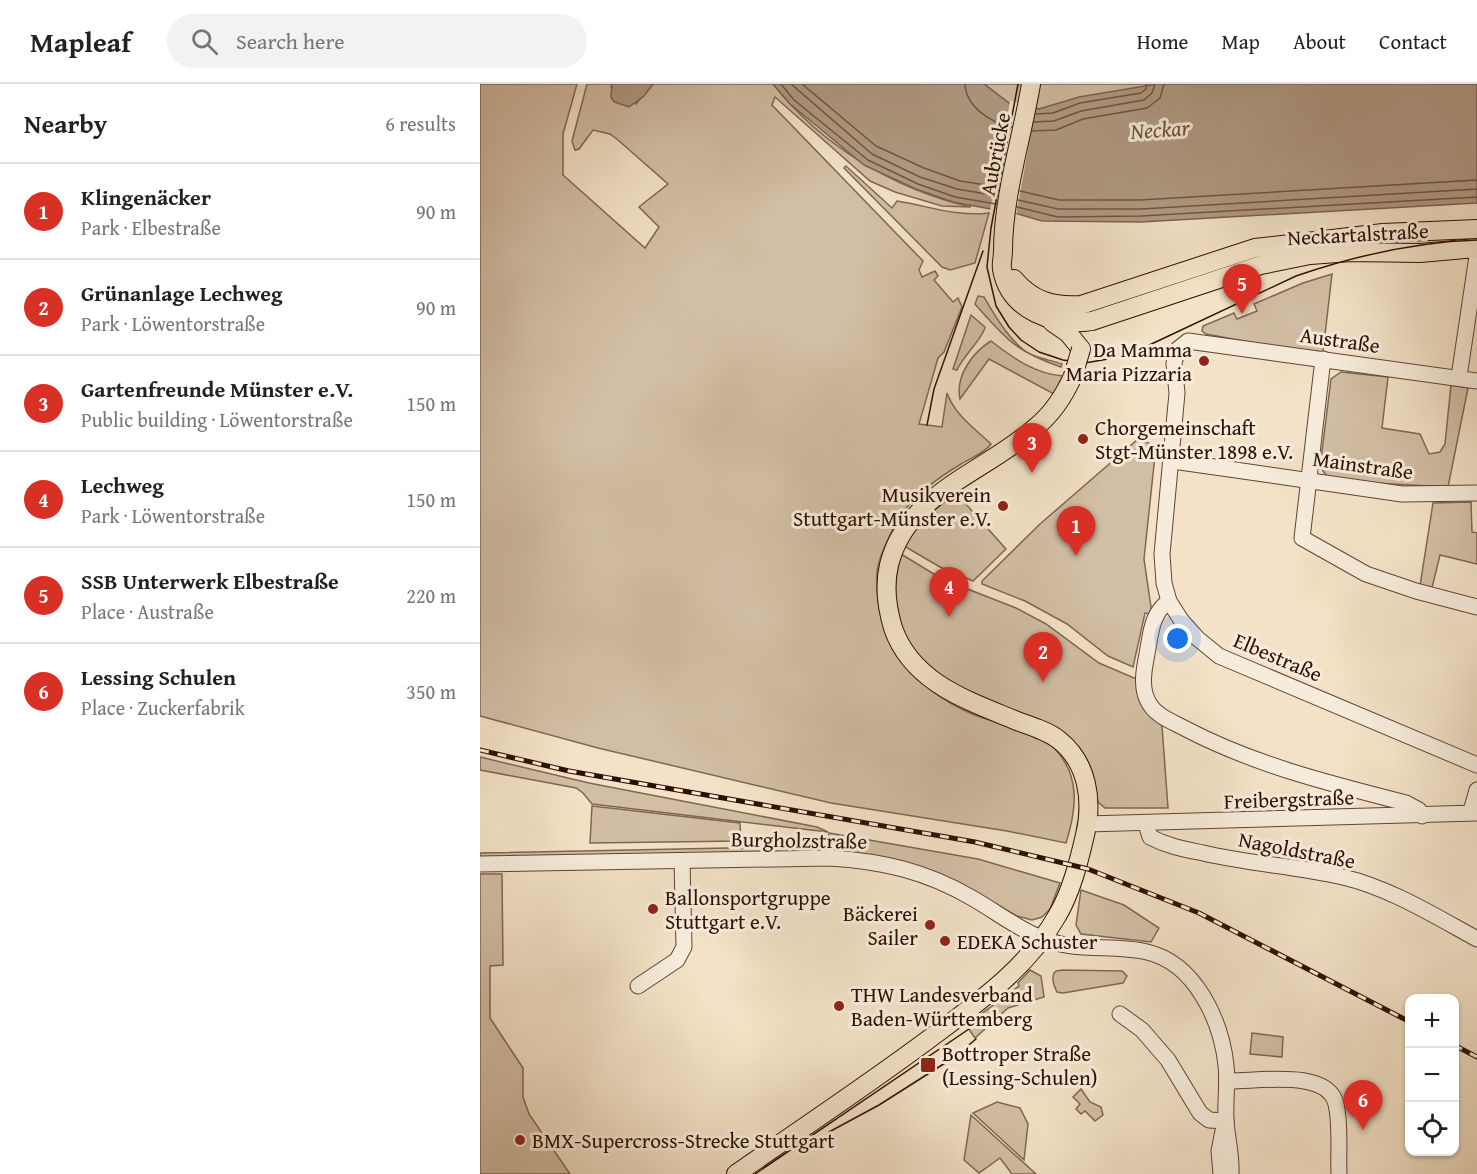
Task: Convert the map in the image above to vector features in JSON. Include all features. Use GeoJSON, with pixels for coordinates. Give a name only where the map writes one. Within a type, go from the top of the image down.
{"type":"FeatureCollection","features":[{"type":"Feature","properties":{"kind":"main road","name":"Aubrücke"},"geometry":{"type":"LineString","coordinates":[[1004,231],[1031,85]]}},
{"type":"Feature","properties":{"kind":"main road","name":"Neckartalstraße"},"geometry":{"type":"LineString","coordinates":[[1004,231],[1001,267],[1011,291],[1023,305],[1045,317],[1065,322],[1255,248],[1372,234],[1477,229]]}},
{"type":"Feature","properties":{"kind":"main road","name":"Neckartalstraße"},"geometry":{"type":"LineString","coordinates":[[1003,255],[1013,277],[1031,295],[1082,314],[1261,265],[1310,255],[1351,252],[1420,254],[1477,248]]}},
{"type":"Feature","properties":{"kind":"main road"},"geometry":{"type":"LineString","coordinates":[[736,1174],[906,1057],[981,1001],[1017,967],[1060,911],[1087,824],[1089,803],[1079,763],[1059,740],[953,694],[921,671],[907,655],[896,636],[887,601],[889,566],[896,546],[915,515],[931,500],[1037,427],[1058,404],[1073,376],[1081,349],[1082,314]]}},
{"type":"Feature","properties":{"kind":"main road"},"geometry":{"type":"LineString","coordinates":[[1045,317],[1068,333],[1081,349]]}},
{"type":"Feature","properties":{"kind":"street"},"geometry":{"type":"LineString","coordinates":[[1459,377],[1477,256]]}},
{"type":"Feature","properties":{"kind":"street","name":"Elbestraße"},"geometry":{"type":"LineString","coordinates":[[1197,341],[1188,341],[1178,349],[1174,363],[1177,393],[1173,461],[1162,554],[1164,583],[1169,601],[1197,638],[1219,656],[1477,765]]}},
{"type":"Feature","properties":{"kind":"street","name":"Austraße"},"geometry":{"type":"LineString","coordinates":[[1197,341],[1477,381]]}},
{"type":"Feature","properties":{"kind":"street"},"geometry":{"type":"LineString","coordinates":[[1323,359],[1302,538],[1366,574],[1416,591],[1477,607]]}},
{"type":"Feature","properties":{"kind":"street","name":"Mainstraße"},"geometry":{"type":"LineString","coordinates":[[1173,461],[1402,494],[1477,493]]}},
{"type":"Feature","properties":{"kind":"street"},"geometry":{"type":"LineString","coordinates":[[1169,601],[1155,615],[1144,668],[1145,696],[1153,709],[1208,740],[1261,762],[1314,779],[1407,803],[1419,810],[1422,816]]}},
{"type":"Feature","properties":{"kind":"street","name":"Freibergstraße"},"geometry":{"type":"LineString","coordinates":[[1087,824],[1422,816],[1474,812],[1477,790]]}},
{"type":"Feature","properties":{"kind":"street","name":"Nagoldstraße"},"geometry":{"type":"LineString","coordinates":[[1146,824],[1150,837],[1163,844],[1242,862],[1294,867],[1347,878],[1400,899],[1477,939]]}},
{"type":"Feature","properties":{"kind":"street","name":"Burgholzstraße"},"geometry":{"type":"LineString","coordinates":[[480,864],[829,858],[888,863],[932,879],[971,898],[1011,923],[1041,938],[1086,950],[1144,951],[1162,957],[1177,966],[1195,984],[1218,1029],[1227,1082],[1226,1121]]}},
{"type":"Feature","properties":{"kind":"street"},"geometry":{"type":"LineString","coordinates":[[638,986],[677,960],[684,947],[682,861]]}},
{"type":"Feature","properties":{"kind":"street"},"geometry":{"type":"LineString","coordinates":[[1120,1014],[1142,1030],[1168,1060],[1200,1113],[1209,1120],[1226,1121]]}},
{"type":"Feature","properties":{"kind":"street"},"geometry":{"type":"LineString","coordinates":[[1227,1082],[1309,1081],[1328,1089],[1334,1096],[1337,1113],[1339,1174]]}},
{"type":"Feature","properties":{"kind":"street"},"geometry":{"type":"LineString","coordinates":[[1221,1174],[1219,1151],[1226,1121]]}},
{"type":"Feature","properties":{"kind":"street"},"geometry":{"type":"LineString","coordinates":[[1226,1121],[1231,1174]]}},
{"type":"Feature","properties":{"kind":"shaded area"},"geometry":{"type":"Polygon","coordinates":[[[480,84],[577,84],[563,134],[563,175],[645,248],[659,227],[639,207],[668,184],[610,134],[593,130],[579,149],[575,150],[572,141],[587,84],[612,84],[611,87],[636,104],[653,84],[773,84],[814,127],[862,162],[914,189],[971,207],[942,206],[895,192],[870,181],[775,97],[772,105],[923,261],[919,270],[922,277],[935,271],[938,276],[934,280],[953,302],[958,298],[962,307],[944,352],[938,358],[919,424],[942,427],[947,393],[960,415],[991,444],[982,453],[951,470],[932,484],[905,509],[883,550],[877,572],[877,596],[889,640],[915,675],[931,690],[972,714],[1035,735],[1052,746],[1061,757],[1068,768],[1074,792],[1073,817],[1066,843],[1007,831],[831,803],[598,748],[480,716],[480,84]]]}},
{"type":"Feature","properties":{"kind":"shaded area"},"geometry":{"type":"Polygon","coordinates":[[[984,84],[1191,84],[1039,109],[1009,103],[984,84]]]}},
{"type":"Feature","properties":{"kind":"shaded area"},"geometry":{"type":"Polygon","coordinates":[[[846,166],[892,208],[897,201],[965,214],[989,213],[975,263],[950,270],[942,267],[844,168],[846,166]]]}},
{"type":"Feature","properties":{"kind":"shaded area"},"geometry":{"type":"Polygon","coordinates":[[[1332,274],[1323,352],[1282,348],[1206,334],[1202,331],[1203,326],[1234,313],[1237,319],[1257,311],[1254,304],[1303,283],[1332,274]]]}},
{"type":"Feature","properties":{"kind":"shaded area"},"geometry":{"type":"Polygon","coordinates":[[[978,296],[984,297],[1013,339],[1033,355],[1022,350],[995,327],[975,304],[978,296]]]}},
{"type":"Feature","properties":{"kind":"shaded area"},"geometry":{"type":"Polygon","coordinates":[[[971,315],[985,327],[984,331],[957,370],[953,369],[971,315]]]}},
{"type":"Feature","properties":{"kind":"shaded area"},"geometry":{"type":"Polygon","coordinates":[[[991,341],[1034,369],[1063,376],[1054,394],[989,359],[960,399],[959,390],[963,373],[978,351],[991,341]]]}},
{"type":"Feature","properties":{"kind":"shaded area"},"geometry":{"type":"Polygon","coordinates":[[[1035,356],[1062,364],[1061,367],[1045,361],[1035,356]]]}},
{"type":"Feature","properties":{"kind":"shaded area"},"geometry":{"type":"Polygon","coordinates":[[[1341,372],[1388,377],[1382,428],[1420,434],[1429,454],[1440,452],[1445,444],[1451,385],[1468,388],[1448,487],[1373,483],[1327,476],[1320,467],[1331,379],[1341,372]]]}},
{"type":"Feature","properties":{"kind":"shaded area"},"geometry":{"type":"Polygon","coordinates":[[[1138,439],[1156,446],[1144,559],[1152,614],[1145,613],[1133,667],[1108,656],[1067,624],[1025,601],[982,584],[982,581],[1040,524],[1138,439]]]}},
{"type":"Feature","properties":{"kind":"shaded area"},"geometry":{"type":"Polygon","coordinates":[[[956,493],[1006,549],[973,581],[940,567],[904,546],[922,520],[956,493]]]}},
{"type":"Feature","properties":{"kind":"shaded area"},"geometry":{"type":"Polygon","coordinates":[[[1471,502],[1472,532],[1477,533],[1477,564],[1440,555],[1432,588],[1420,586],[1433,503],[1471,502]]]}},
{"type":"Feature","properties":{"kind":"shaded area"},"geometry":{"type":"Polygon","coordinates":[[[901,554],[942,579],[1016,608],[1046,624],[1099,663],[1139,680],[1146,711],[1162,726],[1168,808],[1105,808],[1098,802],[1093,775],[1088,762],[1076,744],[1051,729],[972,694],[925,664],[909,644],[899,620],[896,590],[901,554]]]}},
{"type":"Feature","properties":{"kind":"shaded area"},"geometry":{"type":"Polygon","coordinates":[[[480,757],[589,783],[817,827],[828,832],[592,804],[576,788],[480,770],[480,757]]]}},
{"type":"Feature","properties":{"kind":"shaded area"},"geometry":{"type":"Polygon","coordinates":[[[592,806],[740,823],[741,841],[590,843],[592,806]]]}},
{"type":"Feature","properties":{"kind":"shaded area"},"geometry":{"type":"Polygon","coordinates":[[[829,833],[978,859],[1060,883],[1050,909],[1042,917],[1032,920],[1017,916],[973,892],[909,865],[480,861],[480,853],[829,846],[829,833]]]}},
{"type":"Feature","properties":{"kind":"shaded area"},"geometry":{"type":"Polygon","coordinates":[[[480,874],[502,874],[503,965],[490,966],[490,1018],[523,1068],[523,1097],[529,1114],[570,1174],[480,1174],[480,874]]]}},
{"type":"Feature","properties":{"kind":"shaded area"},"geometry":{"type":"Polygon","coordinates":[[[1081,890],[1124,905],[1159,928],[1151,942],[1081,934],[1076,925],[1081,890]]]}},
{"type":"Feature","properties":{"kind":"shaded area"},"geometry":{"type":"Polygon","coordinates":[[[1030,970],[1041,976],[1044,997],[1008,1008],[975,1038],[966,1025],[1019,986],[1018,983],[1030,970]]]}},
{"type":"Feature","properties":{"kind":"shaded area"},"geometry":{"type":"Polygon","coordinates":[[[1056,971],[1122,971],[1127,976],[1123,983],[1063,993],[1057,992],[1053,978],[1056,971]]]}},
{"type":"Feature","properties":{"kind":"shaded area"},"geometry":{"type":"Polygon","coordinates":[[[1252,1033],[1283,1037],[1282,1057],[1250,1054],[1252,1033]]]}},
{"type":"Feature","properties":{"kind":"shaded area"},"geometry":{"type":"Polygon","coordinates":[[[1081,1089],[1090,1102],[1101,1107],[1103,1115],[1095,1121],[1085,1111],[1081,1114],[1076,1109],[1080,1104],[1073,1097],[1081,1089]]]}},
{"type":"Feature","properties":{"kind":"shaded area"},"geometry":{"type":"Polygon","coordinates":[[[997,1102],[1020,1108],[1028,1124],[1024,1160],[973,1113],[997,1102]]]}},
{"type":"Feature","properties":{"kind":"shaded area"},"geometry":{"type":"Polygon","coordinates":[[[971,1115],[1036,1174],[1012,1174],[1000,1158],[979,1173],[964,1160],[971,1115]]]}},
{"type":"Feature","properties":{"kind":"water"},"geometry":{"type":"Polygon","coordinates":[[[612,84],[653,84],[644,96],[629,107],[614,102],[611,97],[612,84]]]}},
{"type":"Feature","properties":{"kind":"water","name":"Neckar"},"geometry":{"type":"Polygon","coordinates":[[[773,84],[984,84],[1009,103],[1039,109],[1079,97],[1157,84],[1477,84],[1477,203],[1141,222],[1042,221],[1018,214],[953,202],[916,189],[864,165],[790,104],[773,84]]]}},
{"type":"Feature","properties":{"kind":"pier"},"geometry":{"type":"Polygon","coordinates":[[[1010,101],[1036,105],[1016,216],[990,211],[1010,101]]]}},
{"type":"Feature","properties":{"kind":"tram line"},"geometry":{"type":"LineString","coordinates":[[1018,84],[991,228],[987,267],[996,306],[1009,327],[1021,340],[1039,352],[1063,360],[1085,363],[1108,359],[1143,348],[1296,276],[1363,256],[1408,247],[1477,240]]}},
{"type":"Feature","properties":{"kind":"tram line"},"geometry":{"type":"LineString","coordinates":[[927,425],[934,389],[983,251]]}},
{"type":"Feature","properties":{"kind":"tram line"},"geometry":{"type":"LineString","coordinates":[[755,1174],[969,1029]]}},
{"type":"Feature","properties":{"kind":"tram line"},"geometry":{"type":"LineString","coordinates":[[829,1132],[879,1105],[953,1058],[976,1039]]}},
{"type":"Feature","properties":{"kind":"railway"},"geometry":{"type":"LineString","coordinates":[[480,750],[569,771],[975,842],[1088,869],[1199,913],[1405,1019]]}},
{"type":"Feature","properties":{"kind":"railway"},"geometry":{"type":"LineString","coordinates":[[1459,1048],[1477,1057]]}},
{"type":"Feature","properties":{"kind":"place","name":"SSB Unterwerk Elbestraße"},"geometry":{"type":"Point","coordinates":[1242,314]}},
{"type":"Feature","properties":{"kind":"place","name":"Da Mamma Maria Pizzaria"},"geometry":{"type":"Point","coordinates":[1204,361]}},
{"type":"Feature","properties":{"kind":"place","name":"Chorgemeinschaft Stgt-Münster 1898 e.V."},"geometry":{"type":"Point","coordinates":[1083,439]}},
{"type":"Feature","properties":{"kind":"place","name":"Gartenfreunde Münster e.V."},"geometry":{"type":"Point","coordinates":[1032,473]}},
{"type":"Feature","properties":{"kind":"place","name":"Musikverein Stuttgart-Münster e.V."},"geometry":{"type":"Point","coordinates":[1003,506]}},
{"type":"Feature","properties":{"kind":"place","name":"Klingenäcker"},"geometry":{"type":"Point","coordinates":[1076,556]}},
{"type":"Feature","properties":{"kind":"place","name":"Lechweg"},"geometry":{"type":"Point","coordinates":[949,617]}},
{"type":"Feature","properties":{"kind":"place","name":"Grünanlage Lechweg"},"geometry":{"type":"Point","coordinates":[1043,682]}},
{"type":"Feature","properties":{"kind":"place","name":"Ballonsportgruppe Stuttgart e.V."},"geometry":{"type":"Point","coordinates":[653,909]}},
{"type":"Feature","properties":{"kind":"place","name":"Bäckerei Sailer"},"geometry":{"type":"Point","coordinates":[930,925]}},
{"type":"Feature","properties":{"kind":"place","name":"EDEKA Schuster"},"geometry":{"type":"Point","coordinates":[945,941]}},
{"type":"Feature","properties":{"kind":"place","name":"THW Landesverband Baden-Württemberg"},"geometry":{"type":"Point","coordinates":[839,1006]}},
{"type":"Feature","properties":{"kind":"place","name":"Bottroper Straße (Lessing-Schulen)"},"geometry":{"type":"Point","coordinates":[928,1065]}},
{"type":"Feature","properties":{"kind":"place","name":"Lessing Schulen"},"geometry":{"type":"Point","coordinates":[1363,1130]}},
{"type":"Feature","properties":{"kind":"place","name":"BMX-Supercross-Strecke Stuttgart"},"geometry":{"type":"Point","coordinates":[520,1140]}}]}
